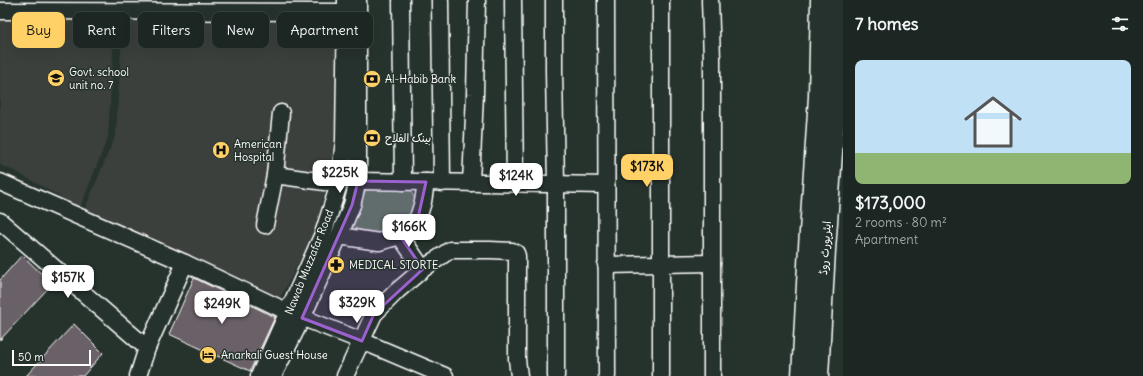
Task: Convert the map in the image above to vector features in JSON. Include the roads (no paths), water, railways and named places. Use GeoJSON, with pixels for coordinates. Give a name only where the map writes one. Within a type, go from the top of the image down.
{"type":"FeatureCollection","features":[{"type":"Feature","properties":{"kind":"main road","name":"ایئرپورٹ روڈ"},"geometry":{"type":"LineString","coordinates":[[802,376],[819,97],[822,0]]}},
{"type":"Feature","properties":{"kind":"main road","name":"ایئرپورٹ روڈ"},"geometry":{"type":"LineString","coordinates":[[818,376],[836,98],[840,0]]}},
{"type":"Feature","properties":{"kind":"street","name":"Nawab Muzzafar Road"},"geometry":{"type":"LineString","coordinates":[[259,376],[339,236],[352,206],[358,181],[358,0]]}},
{"type":"Feature","properties":{"kind":"street"},"geometry":{"type":"LineString","coordinates":[[401,0],[403,182]]}},
{"type":"Feature","properties":{"kind":"street"},"geometry":{"type":"LineString","coordinates":[[339,236],[379,242],[400,236],[418,218],[434,182],[440,0]]}},
{"type":"Feature","properties":{"kind":"street"},"geometry":{"type":"LineString","coordinates":[[471,183],[475,94],[476,0]]}},
{"type":"Feature","properties":{"kind":"street"},"geometry":{"type":"LineString","coordinates":[[513,0],[515,183]]}},
{"type":"Feature","properties":{"kind":"street"},"geometry":{"type":"LineString","coordinates":[[554,0],[556,376]]}},
{"type":"Feature","properties":{"kind":"street"},"geometry":{"type":"LineString","coordinates":[[606,0],[606,264],[608,376]]}},
{"type":"Feature","properties":{"kind":"street"},"geometry":{"type":"LineString","coordinates":[[661,0],[661,376]]}},
{"type":"Feature","properties":{"kind":"street"},"geometry":{"type":"LineString","coordinates":[[710,0],[712,59],[712,376]]}},
{"type":"Feature","properties":{"kind":"street"},"geometry":{"type":"LineString","coordinates":[[0,11],[34,6],[346,6]]}},
{"type":"Feature","properties":{"kind":"street","name":"Nawab Muzzafar Road"},"geometry":{"type":"LineString","coordinates":[[273,376],[339,184],[344,140],[346,6]]}},
{"type":"Feature","properties":{"kind":"street"},"geometry":{"type":"LineString","coordinates":[[265,225],[275,175],[281,113]]}},
{"type":"Feature","properties":{"kind":"street"},"geometry":{"type":"LineString","coordinates":[[275,175],[339,184]]}},
{"type":"Feature","properties":{"kind":"street"},"geometry":{"type":"LineString","coordinates":[[358,181],[606,185]]}},
{"type":"Feature","properties":{"kind":"street"},"geometry":{"type":"LineString","coordinates":[[0,182],[185,263],[295,315],[445,376]]}},
{"type":"Feature","properties":{"kind":"street"},"geometry":{"type":"LineString","coordinates":[[0,221],[147,348]]}},
{"type":"Feature","properties":{"kind":"street"},"geometry":{"type":"LineString","coordinates":[[400,236],[423,269]]}},
{"type":"Feature","properties":{"kind":"street"},"geometry":{"type":"LineString","coordinates":[[345,376],[374,314],[397,291],[423,269],[450,250],[490,250],[512,251],[516,253],[517,256],[517,359],[519,376]]}},
{"type":"Feature","properties":{"kind":"street"},"geometry":{"type":"LineString","coordinates":[[138,376],[147,348],[185,263]]}},
{"type":"Feature","properties":{"kind":"street"},"geometry":{"type":"LineString","coordinates":[[606,264],[712,263]]}},
{"type":"Feature","properties":{"kind":"place","name":"Govt. school unit no. 7"},"geometry":{"type":"Point","coordinates":[56,78]}},
{"type":"Feature","properties":{"kind":"place","name":"Al-Habib Bank"},"geometry":{"type":"Point","coordinates":[372,79]}},
{"type":"Feature","properties":{"kind":"place","name":"بینک الفلاح"},"geometry":{"type":"Point","coordinates":[372,138]}},
{"type":"Feature","properties":{"kind":"place","name":"American Hospital"},"geometry":{"type":"Point","coordinates":[221,150]}},
{"type":"Feature","properties":{"kind":"place","name":"MEDICAL STORTE"},"geometry":{"type":"Point","coordinates":[336,265]}},
{"type":"Feature","properties":{"kind":"place","name":"Anarkali Guest House"},"geometry":{"type":"Point","coordinates":[208,355]}}]}
